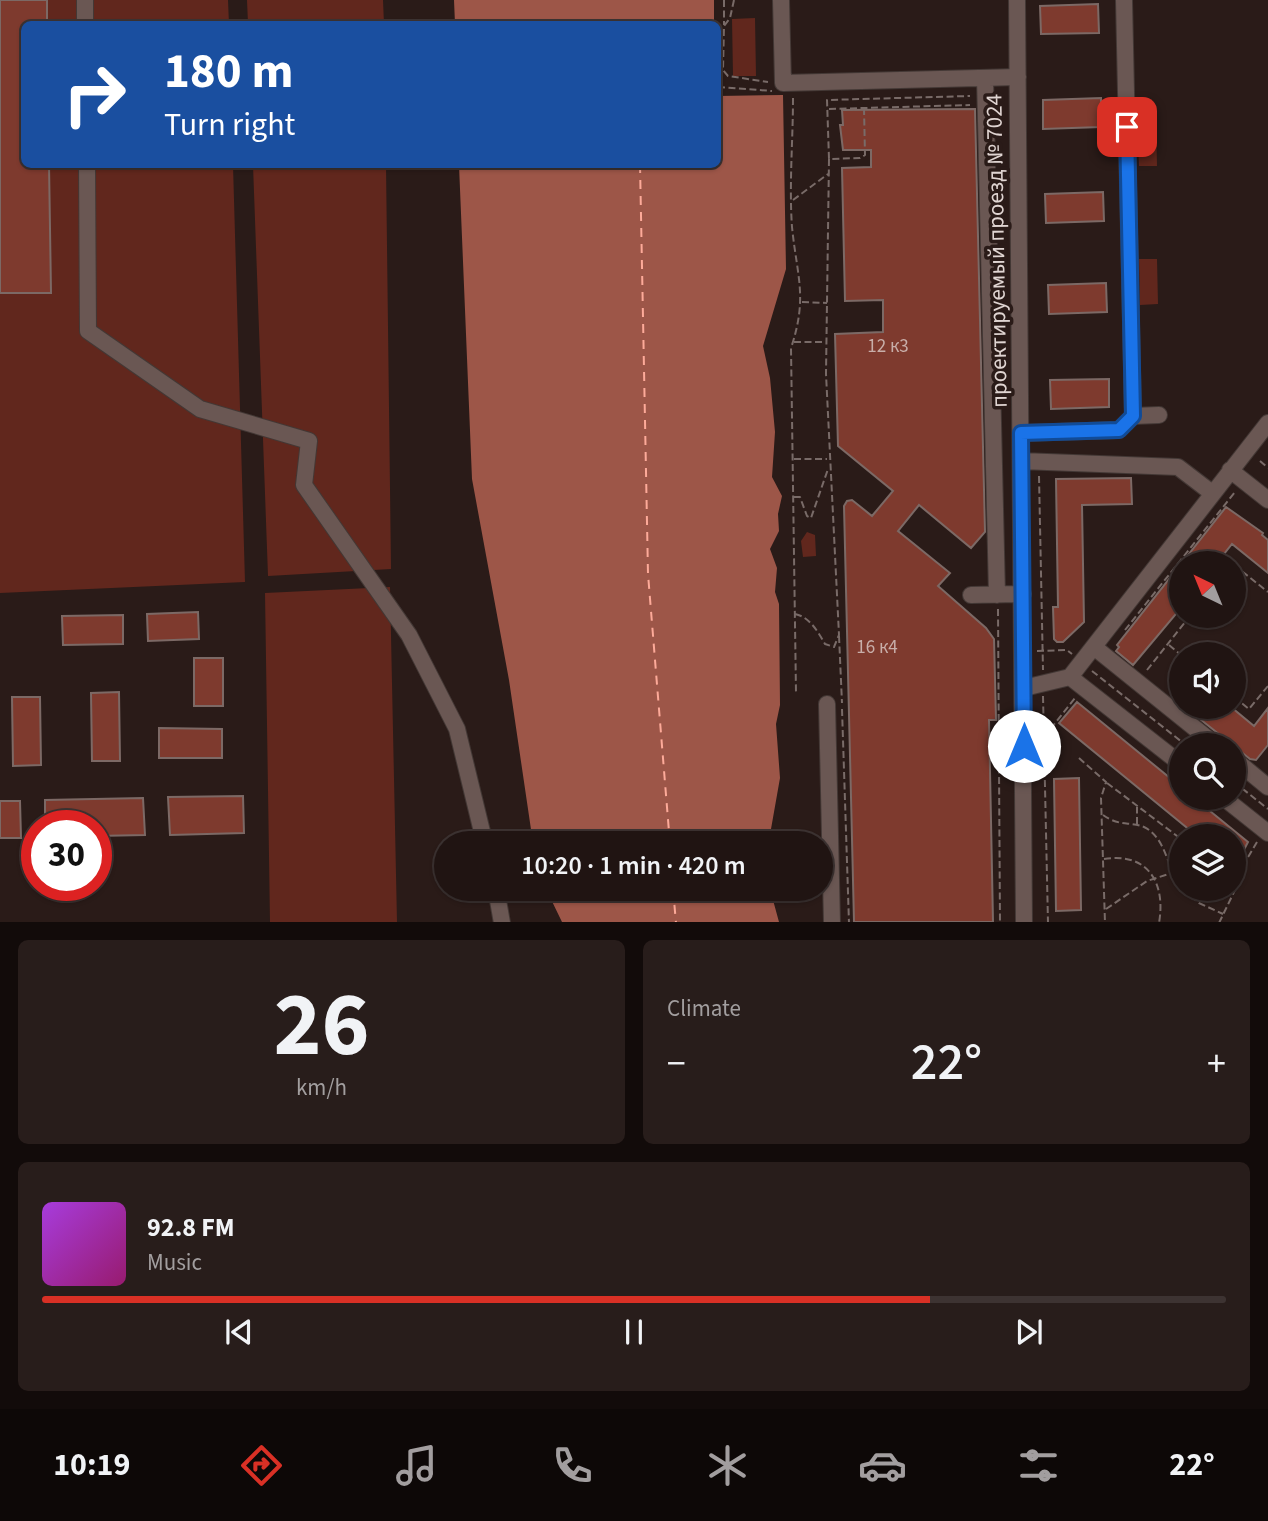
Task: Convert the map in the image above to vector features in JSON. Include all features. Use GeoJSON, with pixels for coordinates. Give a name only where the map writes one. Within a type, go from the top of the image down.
{"type":"FeatureCollection","features":[{"type":"Feature","properties":{"kind":"street"},"geometry":{"type":"LineString","coordinates":[[85,0],[85,21]]}},
{"type":"Feature","properties":{"kind":"street"},"geometry":{"type":"LineString","coordinates":[[781,0],[780,90],[1017,78]]}},
{"type":"Feature","properties":{"kind":"street","name":"проектируемый проезд № 7024"},"geometry":{"type":"LineString","coordinates":[[1017,0],[1024,922]]}},
{"type":"Feature","properties":{"kind":"street"},"geometry":{"type":"LineString","coordinates":[[1124,0],[1133,416]]}},
{"type":"Feature","properties":{"kind":"street"},"geometry":{"type":"LineString","coordinates":[[985,78],[998,594]]}},
{"type":"Feature","properties":{"kind":"street"},"geometry":{"type":"LineString","coordinates":[[86,168],[88,331],[200,409],[309,441],[304,485],[409,635],[457,729],[482,831]]}},
{"type":"Feature","properties":{"kind":"street"},"geometry":{"type":"LineString","coordinates":[[989,219],[1019,218]]}},
{"type":"Feature","properties":{"kind":"street"},"geometry":{"type":"LineString","coordinates":[[1021,433],[1119,430],[1133,416],[1159,415]]}},
{"type":"Feature","properties":{"kind":"street"},"geometry":{"type":"LineString","coordinates":[[1024,688],[1070,677],[1230,470],[1265,432]]}},
{"type":"Feature","properties":{"kind":"street"},"geometry":{"type":"LineString","coordinates":[[1021,461],[1178,467],[1212,493]]}},
{"type":"Feature","properties":{"kind":"street"},"geometry":{"type":"LineString","coordinates":[[1230,470],[1268,500]]}},
{"type":"Feature","properties":{"kind":"street"},"geometry":{"type":"LineString","coordinates":[[971,595],[1023,594]]}},
{"type":"Feature","properties":{"kind":"street"},"geometry":{"type":"LineString","coordinates":[[1094,647],[1201,733]]}},
{"type":"Feature","properties":{"kind":"street"},"geometry":{"type":"LineString","coordinates":[[1070,677],[1169,755]]}},
{"type":"Feature","properties":{"kind":"street"},"geometry":{"type":"LineString","coordinates":[[827,704],[832,922]]}},
{"type":"Feature","properties":{"kind":"street"},"geometry":{"type":"LineString","coordinates":[[1246,769],[1268,787]]}},
{"type":"Feature","properties":{"kind":"street"},"geometry":{"type":"LineString","coordinates":[[1237,810],[1264,835]]}},
{"type":"Feature","properties":{"kind":"street"},"geometry":{"type":"LineString","coordinates":[[498,901],[502,922]]}},
{"type":"Feature","properties":{"kind":"path"},"geometry":{"type":"LineString","coordinates":[[724,0],[723,70],[728,76],[780,90],[793,98],[793,201],[801,302],[801,315],[793,342],[796,693]]}},
{"type":"Feature","properties":{"kind":"path"},"geometry":{"type":"LineString","coordinates":[[724,26],[730,19],[734,0]]}},
{"type":"Feature","properties":{"kind":"path"},"geometry":{"type":"LineString","coordinates":[[721,87],[780,90]]}},
{"type":"Feature","properties":{"kind":"path"},"geometry":{"type":"LineString","coordinates":[[849,922],[839,635],[828,460],[827,100],[986,100]]}},
{"type":"Feature","properties":{"kind":"path"},"geometry":{"type":"LineString","coordinates":[[828,109],[986,100]]}},
{"type":"Feature","properties":{"kind":"path"},"geometry":{"type":"LineString","coordinates":[[829,159],[860,158],[864,155],[864,108]]}},
{"type":"Feature","properties":{"kind":"path"},"geometry":{"type":"LineString","coordinates":[[793,201],[828,173]]}},
{"type":"Feature","properties":{"kind":"path"},"geometry":{"type":"LineString","coordinates":[[801,302],[827,303]]}},
{"type":"Feature","properties":{"kind":"path"},"geometry":{"type":"LineString","coordinates":[[793,342],[827,342]]}},
{"type":"Feature","properties":{"kind":"path"},"geometry":{"type":"LineString","coordinates":[[793,459],[828,460]]}},
{"type":"Feature","properties":{"kind":"path"},"geometry":{"type":"LineString","coordinates":[[1260,461],[1268,468]]}},
{"type":"Feature","properties":{"kind":"path"},"geometry":{"type":"LineString","coordinates":[[793,497],[800,498],[807,516],[811,518],[829,468]]}},
{"type":"Feature","properties":{"kind":"path"},"geometry":{"type":"LineString","coordinates":[[1123,634],[1244,481]]}},
{"type":"Feature","properties":{"kind":"path"},"geometry":{"type":"LineString","coordinates":[[1246,574],[1268,592]]}},
{"type":"Feature","properties":{"kind":"path"},"geometry":{"type":"LineString","coordinates":[[998,594],[1000,922]]}},
{"type":"Feature","properties":{"kind":"path"},"geometry":{"type":"LineString","coordinates":[[795,614],[801,615],[815,628],[825,644],[834,647],[839,635]]}},
{"type":"Feature","properties":{"kind":"path"},"geometry":{"type":"LineString","coordinates":[[1138,682],[1181,628]]}},
{"type":"Feature","properties":{"kind":"path"},"geometry":{"type":"LineString","coordinates":[[1043,651],[1067,650],[1171,733]]}},
{"type":"Feature","properties":{"kind":"path"},"geometry":{"type":"LineString","coordinates":[[1246,706],[1250,709],[1268,686]]}},
{"type":"Feature","properties":{"kind":"path"},"geometry":{"type":"LineString","coordinates":[[1044,737],[1078,694]]}},
{"type":"Feature","properties":{"kind":"path"},"geometry":{"type":"LineString","coordinates":[[1079,758],[1169,830]]}},
{"type":"Feature","properties":{"kind":"path"},"geometry":{"type":"LineString","coordinates":[[1105,922],[1101,798],[1106,782]]}},
{"type":"Feature","properties":{"kind":"path"},"geometry":{"type":"LineString","coordinates":[[1246,792],[1268,809]]}},
{"type":"Feature","properties":{"kind":"path"},"geometry":{"type":"LineString","coordinates":[[1136,825],[1139,819],[1137,805]]}},
{"type":"Feature","properties":{"kind":"path"},"geometry":{"type":"LineString","coordinates":[[1102,814],[1119,824],[1144,827],[1158,839],[1169,868]]}},
{"type":"Feature","properties":{"kind":"path"},"geometry":{"type":"LineString","coordinates":[[1246,863],[1264,835]]}},
{"type":"Feature","properties":{"kind":"path"},"geometry":{"type":"LineString","coordinates":[[1103,860],[1115,858],[1138,863],[1155,878],[1159,886],[1159,922]]}},
{"type":"Feature","properties":{"kind":"path"},"geometry":{"type":"LineString","coordinates":[[1105,910],[1132,889],[1169,874]]}},
{"type":"Feature","properties":{"kind":"path"},"geometry":{"type":"LineString","coordinates":[[1197,901],[1224,915]]}},
{"type":"Feature","properties":{"kind":"path"},"geometry":{"type":"LineString","coordinates":[[1219,922],[1230,901]]}},
{"type":"Feature","properties":{"kind":"shaded area"},"geometry":{"type":"Polygon","coordinates":[[[0,0],[228,0],[229,21],[21,21],[21,168],[233,168],[245,582],[0,593],[0,0]]]}},
{"type":"Feature","properties":{"kind":"shaded area"},"geometry":{"type":"Polygon","coordinates":[[[247,0],[383,0],[384,21],[248,21],[247,0]]]}},
{"type":"Feature","properties":{"kind":"shaded area"},"geometry":{"type":"Polygon","coordinates":[[[454,0],[714,0],[714,21],[455,21],[454,0]]]}},
{"type":"Feature","properties":{"kind":"shaded area"},"geometry":{"type":"Polygon","coordinates":[[[755,18],[756,76],[733,76],[732,19],[755,18]]]}},
{"type":"Feature","properties":{"kind":"shaded area"},"geometry":{"type":"Polygon","coordinates":[[[783,95],[786,269],[763,346],[770,378],[775,432],[772,477],[782,496],[778,514],[779,531],[770,549],[777,568],[775,592],[779,604],[780,705],[776,724],[780,778],[771,831],[531,831],[509,680],[472,479],[459,168],[721,168],[721,96],[783,95]]]}},
{"type":"Feature","properties":{"kind":"shaded area"},"geometry":{"type":"Polygon","coordinates":[[[1137,118],[1156,118],[1157,166],[1139,166],[1137,118]]]}},
{"type":"Feature","properties":{"kind":"shaded area"},"geometry":{"type":"Polygon","coordinates":[[[253,168],[386,168],[391,569],[268,576],[253,168]]]}},
{"type":"Feature","properties":{"kind":"shaded area"},"geometry":{"type":"Polygon","coordinates":[[[1139,259],[1157,259],[1158,304],[1140,305],[1139,259]]]}},
{"type":"Feature","properties":{"kind":"shaded area"},"geometry":{"type":"Polygon","coordinates":[[[807,532],[815,535],[816,556],[803,557],[801,541],[807,532]]]}},
{"type":"Feature","properties":{"kind":"shaded area"},"geometry":{"type":"Polygon","coordinates":[[[390,587],[397,922],[270,922],[265,593],[390,587]]]}},
{"type":"Feature","properties":{"kind":"shaded area"},"geometry":{"type":"Polygon","coordinates":[[[552,901],[773,901],[779,922],[562,922],[552,901]]]}},
{"type":"Feature","properties":{"kind":"building"},"geometry":{"type":"Polygon","coordinates":[[[0,0],[47,0],[47,21],[21,21],[21,168],[49,168],[51,293],[0,293],[0,0]]]}},
{"type":"Feature","properties":{"kind":"building"},"geometry":{"type":"Polygon","coordinates":[[[1098,4],[1099,33],[1041,34],[1040,6],[1098,4]]]}},
{"type":"Feature","properties":{"kind":"building"},"geometry":{"type":"Polygon","coordinates":[[[1101,98],[1101,127],[1043,129],[1043,100],[1101,98]]]}},
{"type":"Feature","properties":{"kind":"building"},"geometry":{"type":"Polygon","coordinates":[[[975,109],[985,532],[971,548],[919,505],[898,531],[950,573],[938,586],[986,628],[994,639],[996,720],[989,720],[993,922],[854,922],[844,506],[847,501],[852,500],[872,516],[893,491],[838,446],[835,334],[883,332],[883,300],[845,301],[842,168],[871,167],[871,150],[843,150],[840,125],[843,125],[842,110],[975,109]]]}},
{"type":"Feature","properties":{"kind":"building"},"geometry":{"type":"Polygon","coordinates":[[[1103,192],[1104,221],[1046,223],[1045,194],[1103,192]]]}},
{"type":"Feature","properties":{"kind":"building"},"geometry":{"type":"Polygon","coordinates":[[[1106,283],[1107,312],[1049,314],[1048,285],[1106,283]]]}},
{"type":"Feature","properties":{"kind":"building"},"geometry":{"type":"Polygon","coordinates":[[[1109,379],[1109,407],[1051,409],[1050,380],[1109,379]]]}},
{"type":"Feature","properties":{"kind":"building"},"geometry":{"type":"Polygon","coordinates":[[[1131,478],[1132,504],[1082,505],[1084,622],[1063,642],[1057,642],[1054,639],[1053,607],[1058,607],[1056,479],[1131,478]]]}},
{"type":"Feature","properties":{"kind":"building"},"geometry":{"type":"Polygon","coordinates":[[[1226,507],[1263,533],[1268,540],[1268,573],[1246,555],[1246,551],[1241,551],[1232,544],[1226,551],[1191,551],[1226,507]]]}},
{"type":"Feature","properties":{"kind":"building"},"geometry":{"type":"Polygon","coordinates":[[[1169,579],[1169,622],[1133,665],[1116,651],[1119,647],[1117,645],[1169,579]]]}},
{"type":"Feature","properties":{"kind":"building"},"geometry":{"type":"Polygon","coordinates":[[[198,612],[199,639],[148,641],[147,614],[198,612]]]}},
{"type":"Feature","properties":{"kind":"building"},"geometry":{"type":"Polygon","coordinates":[[[123,615],[123,644],[63,645],[62,616],[123,615]]]}},
{"type":"Feature","properties":{"kind":"building"},"geometry":{"type":"Polygon","coordinates":[[[194,658],[223,658],[223,706],[194,706],[194,658]]]}},
{"type":"Feature","properties":{"kind":"building"},"geometry":{"type":"Polygon","coordinates":[[[119,692],[120,761],[92,761],[91,693],[119,692]]]}},
{"type":"Feature","properties":{"kind":"building"},"geometry":{"type":"Polygon","coordinates":[[[12,697],[40,697],[41,765],[13,766],[12,697]]]}},
{"type":"Feature","properties":{"kind":"building"},"geometry":{"type":"Polygon","coordinates":[[[1077,702],[1169,777],[1169,810],[1209,810],[1226,824],[1182,824],[1059,723],[1077,702]]]}},
{"type":"Feature","properties":{"kind":"building"},"geometry":{"type":"Polygon","coordinates":[[[1268,708],[1268,745],[1256,760],[1246,756],[1246,733],[1218,733],[1200,719],[1246,719],[1254,726],[1268,708]]]}},
{"type":"Feature","properties":{"kind":"building"},"geometry":{"type":"Polygon","coordinates":[[[159,728],[222,729],[222,758],[159,758],[159,728]]]}},
{"type":"Feature","properties":{"kind":"building"},"geometry":{"type":"Polygon","coordinates":[[[1079,778],[1081,910],[1056,911],[1054,779],[1079,778]]]}},
{"type":"Feature","properties":{"kind":"building"},"geometry":{"type":"Polygon","coordinates":[[[243,796],[244,833],[170,835],[168,797],[243,796]]]}},
{"type":"Feature","properties":{"kind":"building"},"geometry":{"type":"Polygon","coordinates":[[[143,798],[145,835],[112,836],[112,810],[45,810],[45,800],[143,798]]]}},
{"type":"Feature","properties":{"kind":"building"},"geometry":{"type":"Polygon","coordinates":[[[0,801],[20,801],[21,838],[0,838],[0,801]]]}},
{"type":"Feature","properties":{"kind":"ferry route"},"geometry":{"type":"LineString","coordinates":[[640,168],[648,574],[669,831]]}},
{"type":"Feature","properties":{"kind":"ferry route"},"geometry":{"type":"LineString","coordinates":[[674,901],[676,922]]}},
{"type":"Feature","properties":{"kind":"route"},"geometry":{"type":"LineString","coordinates":[[1024,746],[1021,433],[1119,430],[1124,428],[1133,416],[1127,127]]}}]}
